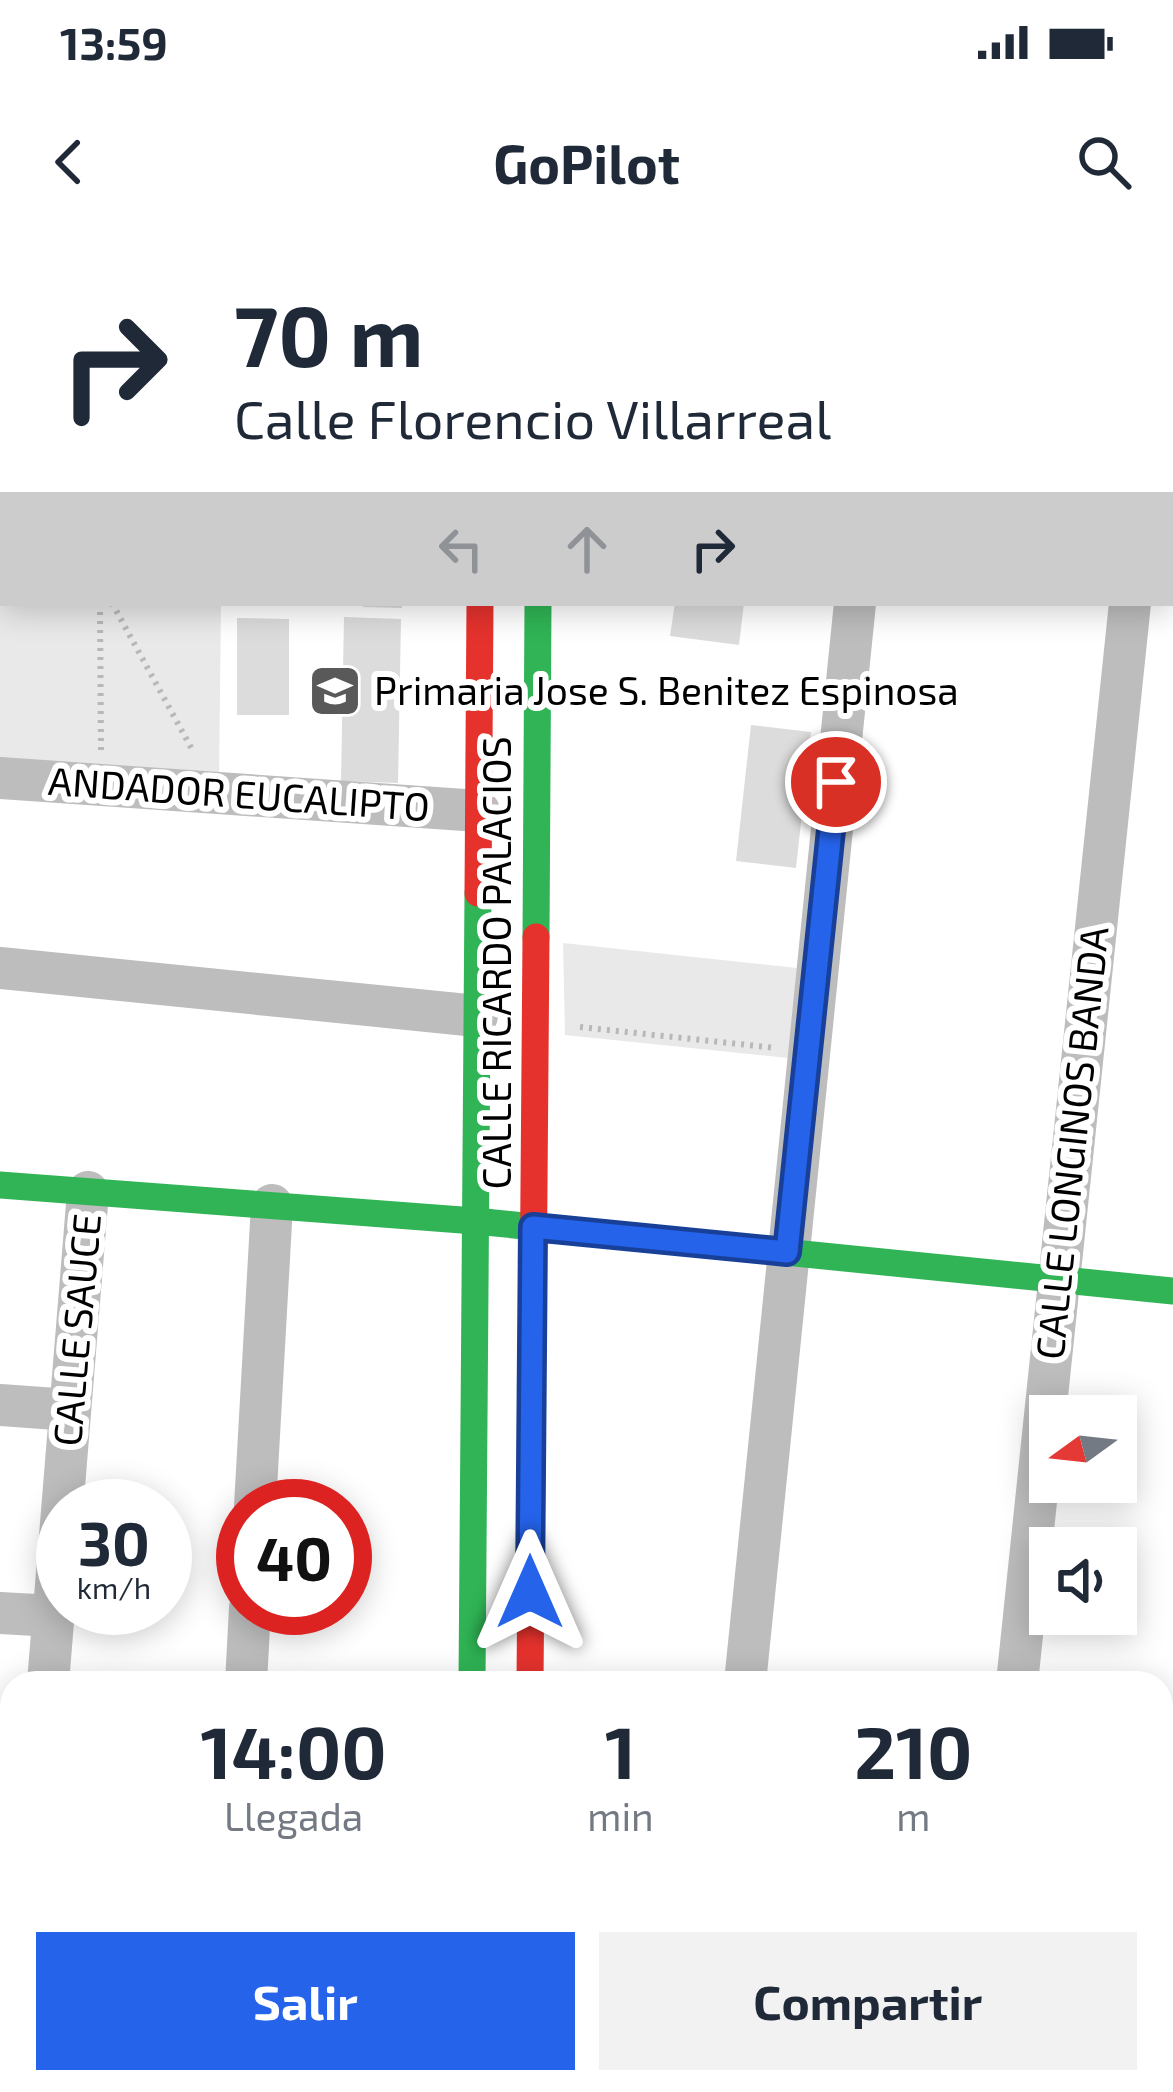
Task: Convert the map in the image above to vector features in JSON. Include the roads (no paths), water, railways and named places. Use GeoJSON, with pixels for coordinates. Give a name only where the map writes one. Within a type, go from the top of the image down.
{"type":"FeatureCollection","features":[{"type":"Feature","properties":{"kind":"street","name":"CALLE RICARDO PALACIOS"},"geometry":{"type":"LineString","coordinates":[[472,1671],[480,606]]}},
{"type":"Feature","properties":{"kind":"street","name":"CALLE RICARDO PALACIOS"},"geometry":{"type":"LineString","coordinates":[[530,1671],[538,606]]}},
{"type":"Feature","properties":{"kind":"street"},"geometry":{"type":"LineString","coordinates":[[746,1671],[854,606]]}},
{"type":"Feature","properties":{"kind":"street","name":"CALLE LONGINOS BANDA"},"geometry":{"type":"LineString","coordinates":[[1018,1671],[1130,606]]}},
{"type":"Feature","properties":{"kind":"street","name":"ANDADOR EUCALIPTO"},"geometry":{"type":"LineString","coordinates":[[0,778],[479,811]]}},
{"type":"Feature","properties":{"kind":"street"},"geometry":{"type":"LineString","coordinates":[[0,968],[477,1016]]}},
{"type":"Feature","properties":{"kind":"street"},"geometry":{"type":"LineString","coordinates":[[0,1185],[475,1221],[1173,1291]]}},
{"type":"Feature","properties":{"kind":"street","name":"CALLE SAUCE"},"geometry":{"type":"LineString","coordinates":[[64,1479],[88,1192]]}},
{"type":"Feature","properties":{"kind":"street"},"geometry":{"type":"LineString","coordinates":[[257,1479],[272,1205]]}},
{"type":"Feature","properties":{"kind":"street"},"geometry":{"type":"LineString","coordinates":[[0,1405],[70,1409]]}},
{"type":"Feature","properties":{"kind":"street"},"geometry":{"type":"LineString","coordinates":[[0,1612],[36,1615]]}},
{"type":"Feature","properties":{"kind":"street","name":"CALLE SAUCE"},"geometry":{"type":"LineString","coordinates":[[49,1671],[52,1635]]}},
{"type":"Feature","properties":{"kind":"street"},"geometry":{"type":"LineString","coordinates":[[247,1671],[249,1635]]}},
{"type":"Feature","properties":{"kind":"place","name":"Primaria Jose S. Benitez Espinosa"},"geometry":{"type":"Point","coordinates":[335,691]}}]}
